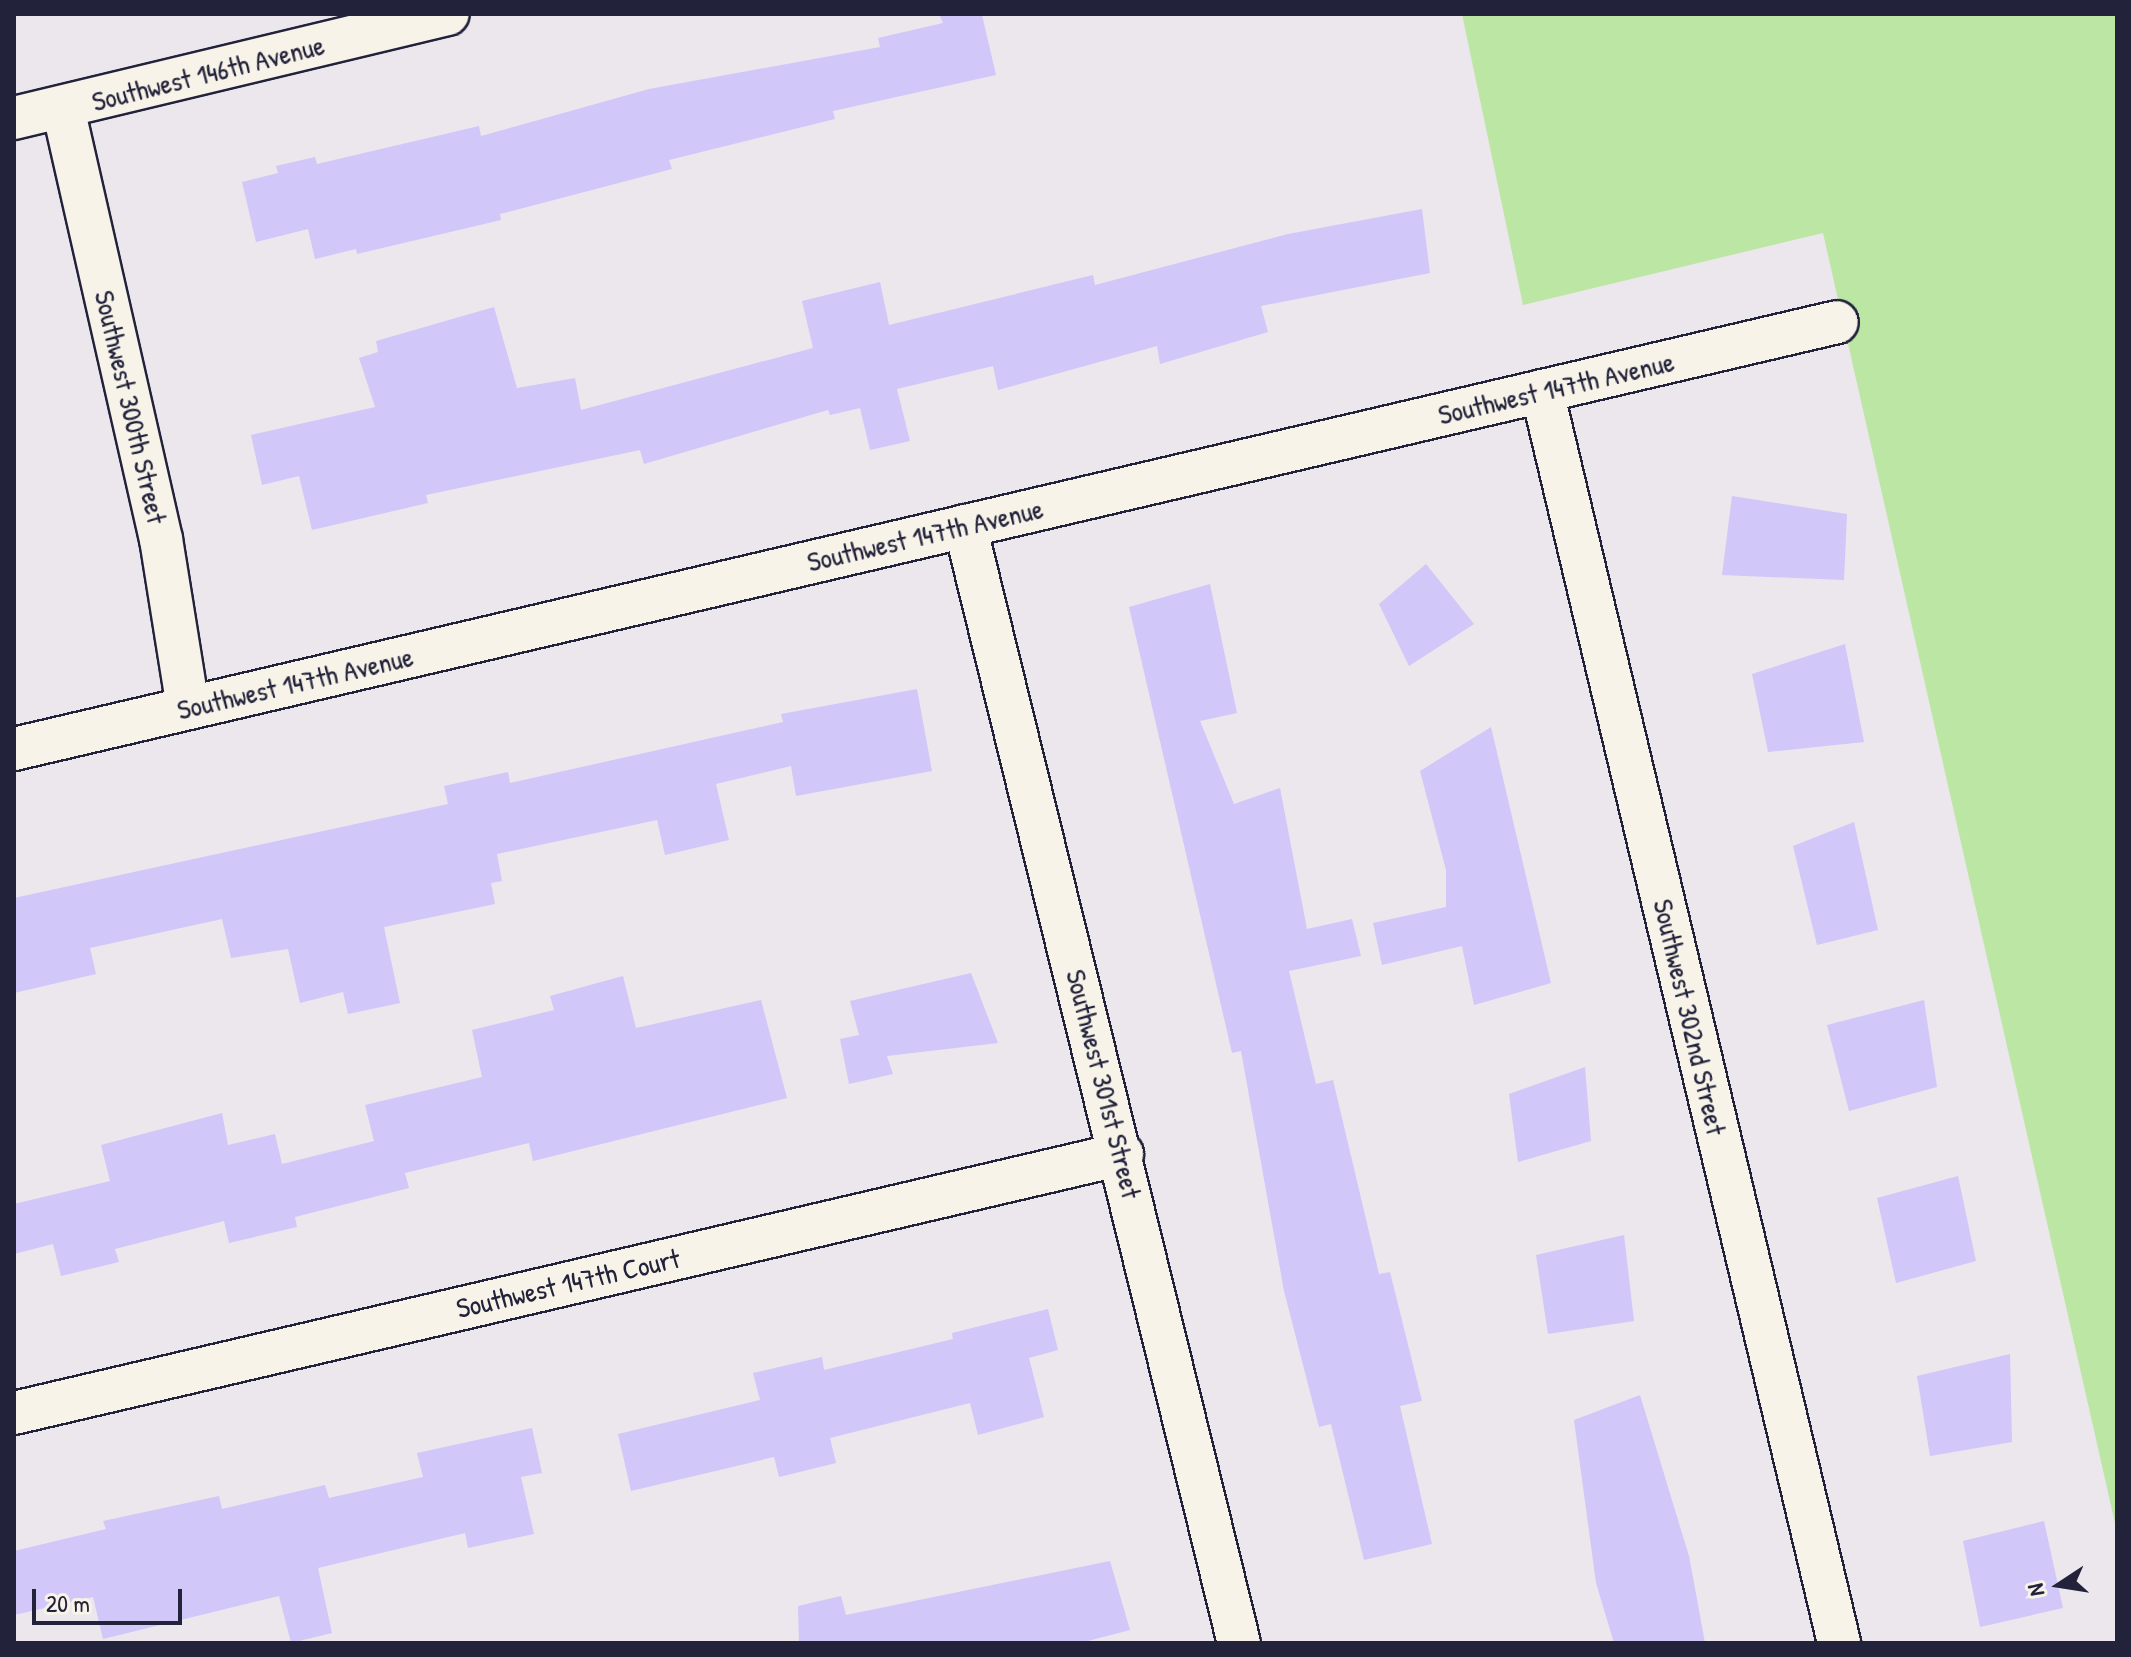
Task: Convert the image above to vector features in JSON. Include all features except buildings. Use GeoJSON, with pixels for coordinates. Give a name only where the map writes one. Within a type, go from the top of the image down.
{"type":"FeatureCollection","features":[{"type":"Feature","properties":{"kind":"street","name":"Southwest 146th Avenue"},"geometry":{"type":"LineString","coordinates":[[14,118],[448,14]]}},
{"type":"Feature","properties":{"kind":"street","name":"Southwest 300th Street"},"geometry":{"type":"LineString","coordinates":[[63,108],[161,539],[188,708]]}},
{"type":"Feature","properties":{"kind":"street","name":"Southwest 147th Avenue"},"geometry":{"type":"LineString","coordinates":[[14,749],[1837,322]]}},
{"type":"Feature","properties":{"kind":"street","name":"Southwest 302nd Street"},"geometry":{"type":"LineString","coordinates":[[1542,391],[1839,1643]]}},
{"type":"Feature","properties":{"kind":"street","name":"Southwest 301st Street"},"geometry":{"type":"LineString","coordinates":[[965,526],[1122,1154],[1239,1643]]}},
{"type":"Feature","properties":{"kind":"street","name":"Southwest 147th Court"},"geometry":{"type":"LineString","coordinates":[[14,1413],[1122,1154]]}},
{"type":"Feature","properties":{"kind":"green space"},"geometry":{"type":"Polygon","coordinates":[[[1462,14],[2117,14],[2117,1532],[1823,233],[1523,305],[1462,14]]]}}]}
